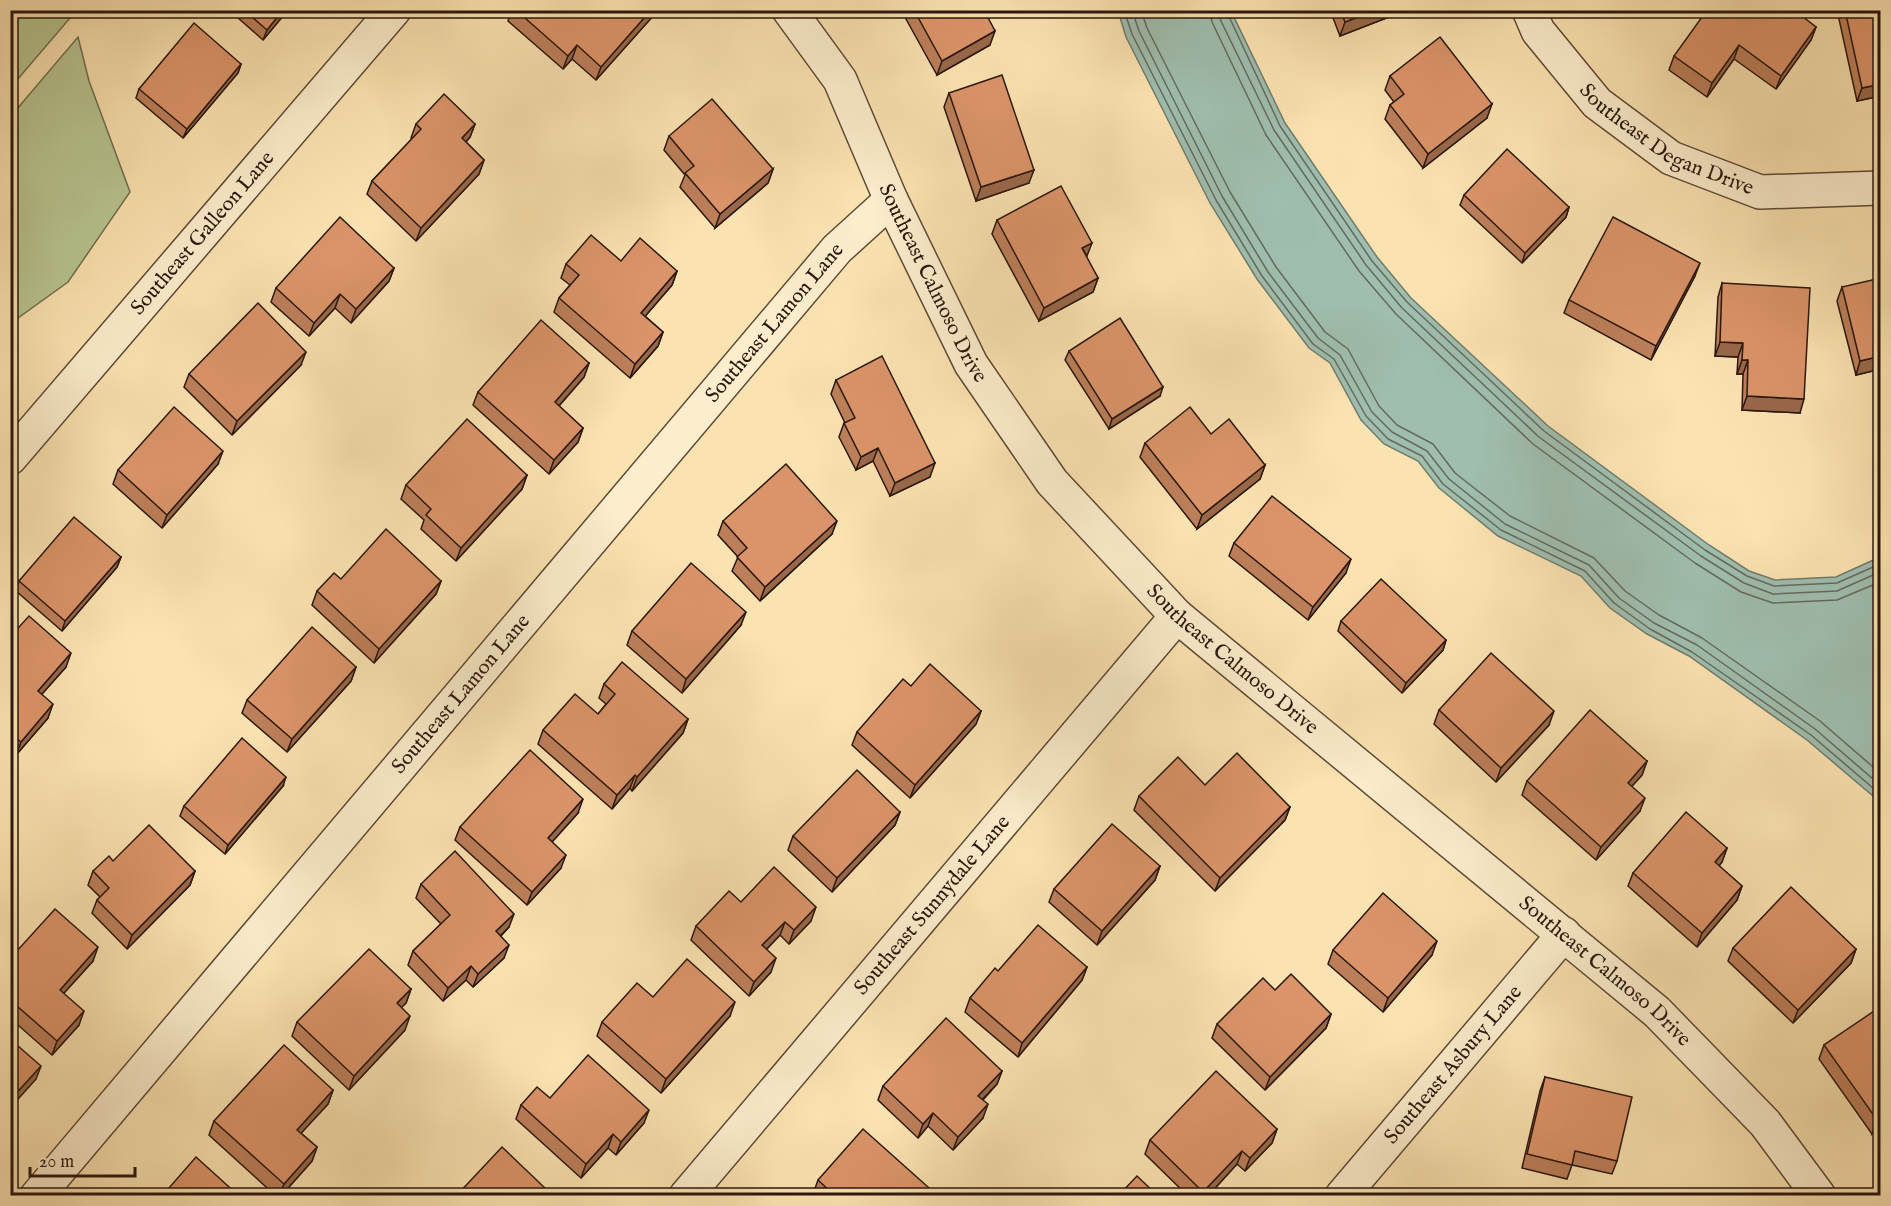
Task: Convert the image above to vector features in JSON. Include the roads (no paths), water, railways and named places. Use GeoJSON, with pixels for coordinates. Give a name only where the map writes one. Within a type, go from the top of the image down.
{"type":"FeatureCollection","features":[{"type":"Feature","properties":{"kind":"street","name":"Southeast Galleon Lane"},"geometry":{"type":"LineString","coordinates":[[10,458],[394,10]]}},
{"type":"Feature","properties":{"kind":"street","name":"Southeast Calmoso Drive"},"geometry":{"type":"LineString","coordinates":[[789,10],[840,80],[891,200],[971,364],[1052,482],[1178,616],[1564,934],[1666,1021],[1765,1123],[1819,1196]]}},
{"type":"Feature","properties":{"kind":"street","name":"Southeast Degan Drive"},"geometry":{"type":"LineString","coordinates":[[1529,10],[1538,31],[1597,104],[1671,158],[1760,192],[1881,188]]}},
{"type":"Feature","properties":{"kind":"street","name":"Southeast Lamon Lane"},"geometry":{"type":"LineString","coordinates":[[37,1196],[837,249],[891,200]]}},
{"type":"Feature","properties":{"kind":"street","name":"Southeast Sunnydale Lane"},"geometry":{"type":"LineString","coordinates":[[686,1196],[1178,616]]}},
{"type":"Feature","properties":{"kind":"street","name":"Southeast Asbury Lane"},"geometry":{"type":"LineString","coordinates":[[1342,1196],[1564,934]]}},
{"type":"Feature","properties":{"kind":"water"},"geometry":{"type":"Polygon","coordinates":[[[1118,11],[1231,11],[1285,123],[1377,257],[1411,298],[1548,426],[1709,545],[1749,571],[1775,580],[1836,577],[1880,557],[1880,802],[1807,740],[1689,656],[1647,634],[1610,608],[1581,576],[1498,536],[1439,488],[1418,461],[1384,444],[1361,420],[1330,363],[1309,348],[1257,279],[1210,203],[1126,37],[1118,11]]]}}]}
